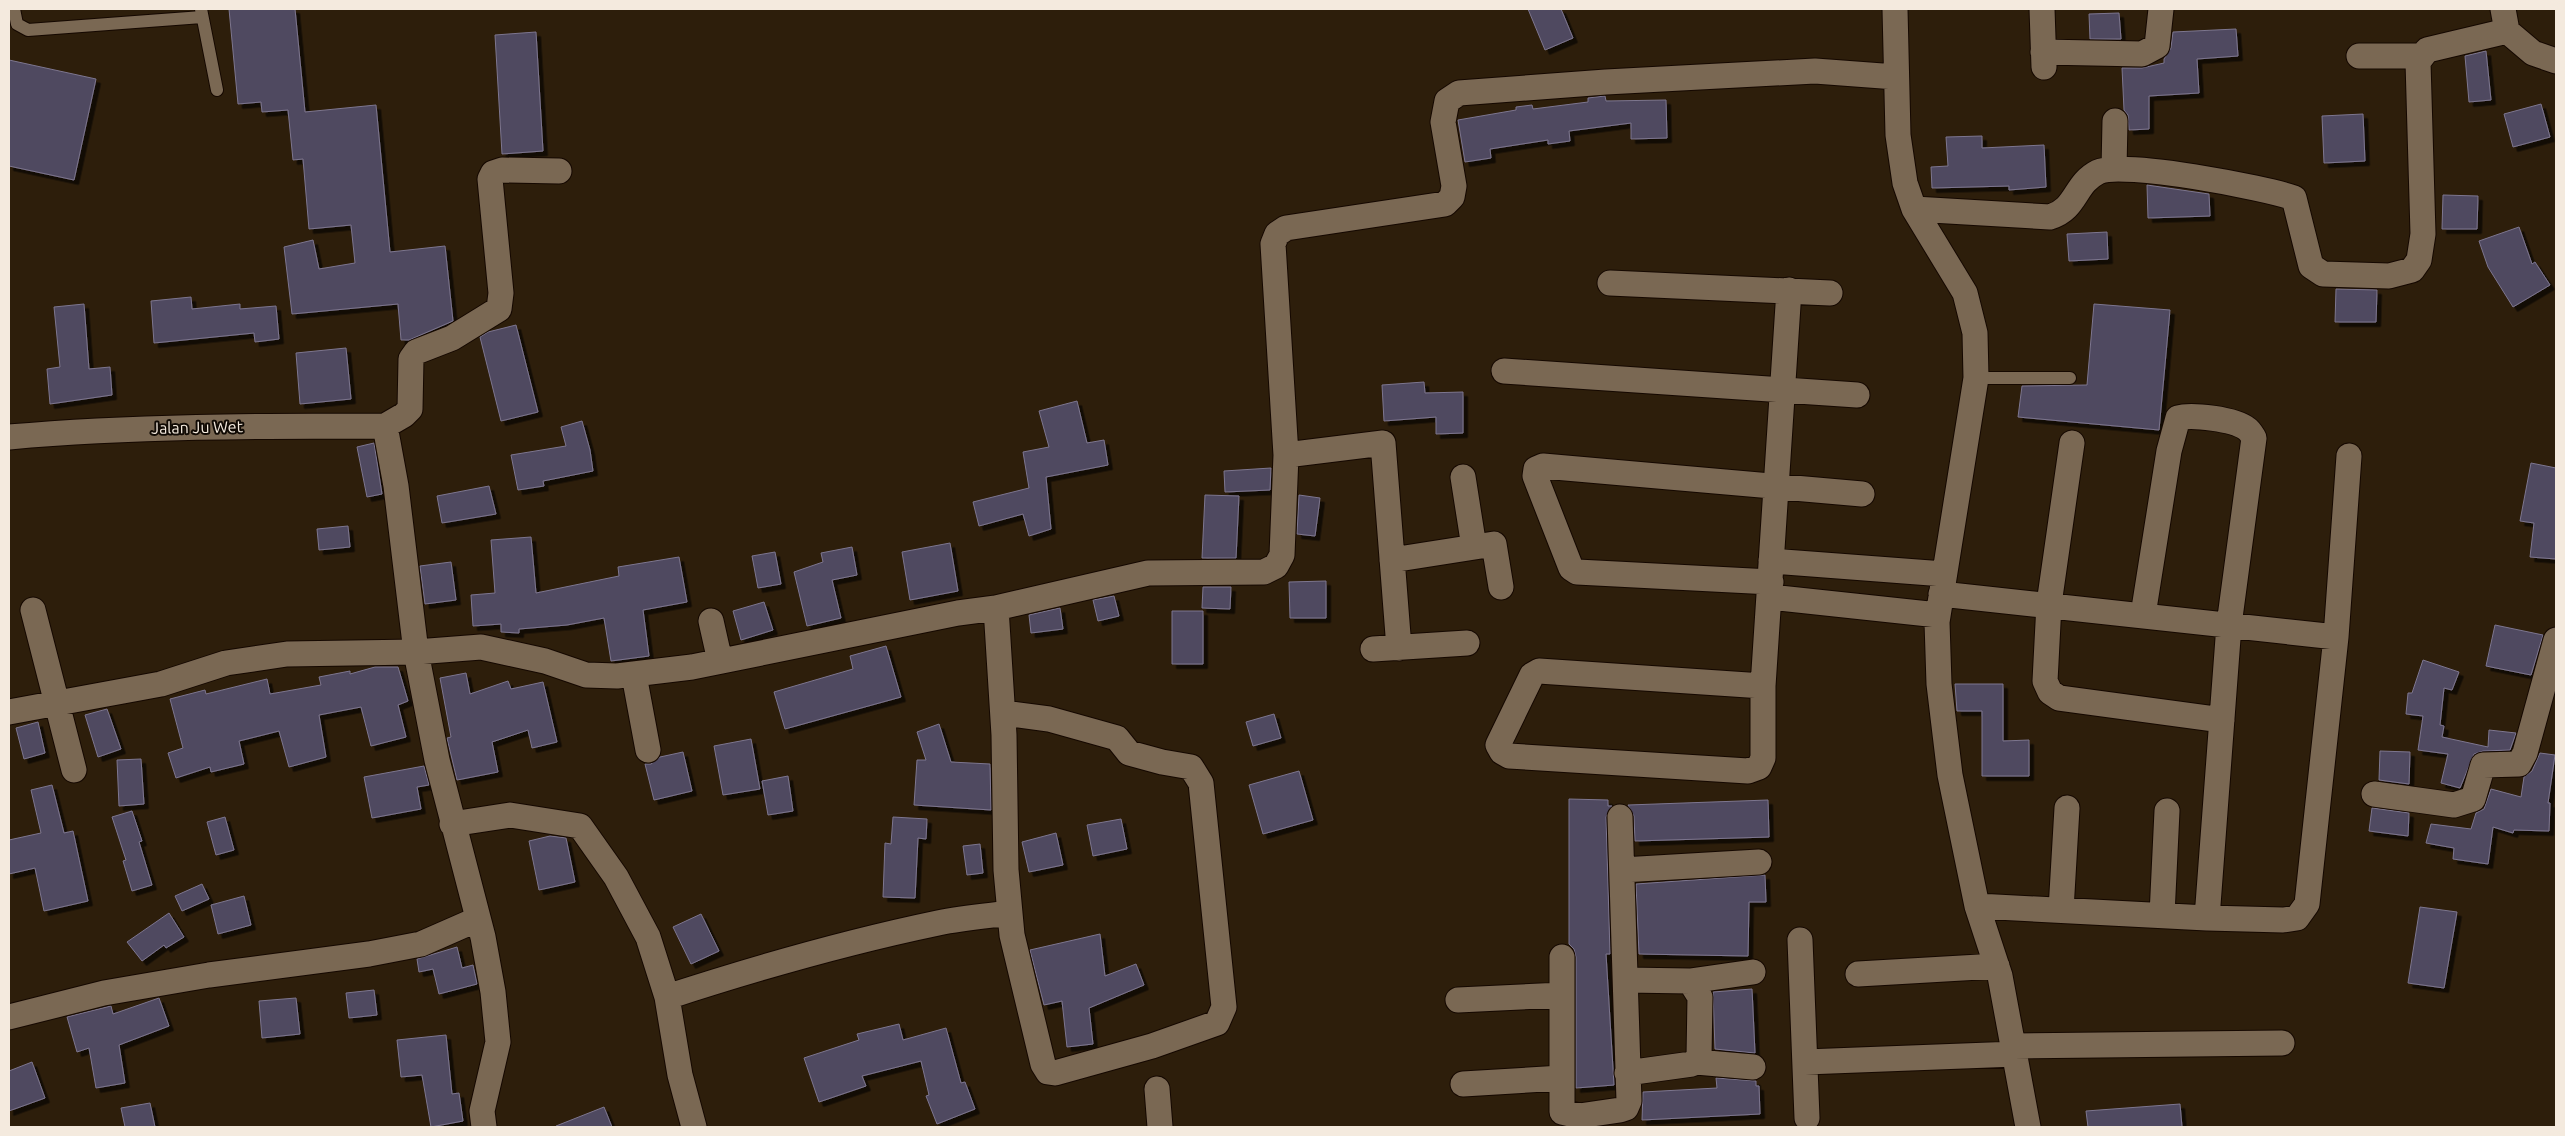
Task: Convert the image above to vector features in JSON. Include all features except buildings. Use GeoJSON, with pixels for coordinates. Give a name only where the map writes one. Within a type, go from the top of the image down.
{"type":"FeatureCollection","features":[{"type":"Feature","properties":{"kind":"street"},"geometry":{"type":"LineString","coordinates":[[1895,9],[1898,135],[1905,182],[1914,209],[1965,293],[1975,333],[1976,378],[1941,594],[1939,684],[1950,775],[1977,906],[1997,966],[2015,1050],[2028,1127]]}},
{"type":"Feature","properties":{"kind":"street"},"geometry":{"type":"LineString","coordinates":[[2042,9],[2044,60],[2142,54],[2157,46],[2161,9]]}},
{"type":"Feature","properties":{"kind":"street"},"geometry":{"type":"LineString","coordinates":[[1914,209],[2050,217],[2063,214],[2084,180],[2100,170],[2128,169],[2203,178],[2281,193],[2294,198],[2311,266],[2323,274],[2389,276],[2412,270],[2419,260],[2423,234],[2418,62],[2421,56],[2427,50],[2505,20],[2533,53],[2556,61]]}},
{"type":"Feature","properties":{"kind":"street"},"geometry":{"type":"LineString","coordinates":[[2359,56],[2421,56]]}},
{"type":"Feature","properties":{"kind":"street"},"geometry":{"type":"LineString","coordinates":[[9,712],[161,684],[226,662],[287,654],[416,652],[481,647],[545,661],[586,676],[634,675],[720,661],[958,613],[996,608],[1148,573],[1264,572],[1276,566],[1282,555],[1286,455],[1273,244],[1277,234],[1286,228],[1445,204],[1452,197],[1454,186],[1443,122],[1447,101],[1459,93],[1606,82],[1815,71],[1896,77]]}},
{"type":"Feature","properties":{"kind":"street"},"geometry":{"type":"LineString","coordinates":[[2114,170],[2115,122]]}},
{"type":"Feature","properties":{"kind":"street"},"geometry":{"type":"LineString","coordinates":[[484,1127],[482,1111],[498,1042],[493,992],[478,919],[452,824],[416,652],[396,486],[385,426],[404,415],[410,409],[411,358],[416,352],[452,338],[500,309],[501,293],[490,180],[493,173],[502,170],[559,171]]}},
{"type":"Feature","properties":{"kind":"street"},"geometry":{"type":"LineString","coordinates":[[1610,283],[1830,293]]}},
{"type":"Feature","properties":{"kind":"street"},"geometry":{"type":"LineString","coordinates":[[1763,686],[1539,670],[1532,675],[1498,745],[1502,752],[1509,756],[1748,771],[1759,767],[1763,758],[1763,686],[1789,290]]}},
{"type":"Feature","properties":{"kind":"street"},"geometry":{"type":"LineString","coordinates":[[1504,371],[1857,395]]}},
{"type":"Feature","properties":{"kind":"street"},"geometry":{"type":"LineString","coordinates":[[2143,615],[2174,430],[2178,418],[2187,415],[2226,421],[2246,428],[2254,438],[2229,625],[2207,918]]}},
{"type":"Feature","properties":{"kind":"street","name":"Jalan Ju Wet"},"geometry":{"type":"LineString","coordinates":[[9,437],[101,429],[385,426]]}},
{"type":"Feature","properties":{"kind":"street"},"geometry":{"type":"LineString","coordinates":[[1286,455],[1383,444],[1399,648]]}},
{"type":"Feature","properties":{"kind":"street"},"geometry":{"type":"LineString","coordinates":[[2072,444],[2049,604],[2045,680],[2050,692],[2059,698],[2222,720]]}},
{"type":"Feature","properties":{"kind":"street"},"geometry":{"type":"LineString","coordinates":[[1977,906],[2207,918],[2283,920],[2297,918],[2306,904],[2336,637],[2349,456]]}},
{"type":"Feature","properties":{"kind":"street"},"geometry":{"type":"LineString","coordinates":[[1862,494],[1543,466],[1536,470],[1535,476],[1571,568],[1577,572],[1771,580],[1941,594],[2049,604],[2336,637]]}},
{"type":"Feature","properties":{"kind":"street"},"geometry":{"type":"LineString","coordinates":[[1463,477],[1474,547]]}},
{"type":"Feature","properties":{"kind":"street"},"geometry":{"type":"LineString","coordinates":[[1392,560],[1494,544],[1500,587]]}},
{"type":"Feature","properties":{"kind":"street"},"geometry":{"type":"LineString","coordinates":[[1771,580],[1941,594]]}},
{"type":"Feature","properties":{"kind":"street"},"geometry":{"type":"LineString","coordinates":[[996,608],[1012,935],[1043,1064],[1048,1072],[1055,1073],[1122,1055],[1217,1023],[1224,1007],[1219,952],[1201,783],[1191,767],[1129,753],[1117,738],[1109,735],[1049,719],[1002,713]]}},
{"type":"Feature","properties":{"kind":"street"},"geometry":{"type":"LineString","coordinates":[[33,610],[74,770]]}},
{"type":"Feature","properties":{"kind":"street"},"geometry":{"type":"LineString","coordinates":[[711,621],[720,661]]}},
{"type":"Feature","properties":{"kind":"street"},"geometry":{"type":"LineString","coordinates":[[2374,794],[2454,805],[2461,804],[2473,799],[2484,765],[2487,763],[2519,764],[2525,754],[2556,640]]}},
{"type":"Feature","properties":{"kind":"street"},"geometry":{"type":"LineString","coordinates":[[1373,649],[1466,643]]}},
{"type":"Feature","properties":{"kind":"street"},"geometry":{"type":"LineString","coordinates":[[634,675],[648,750]]}},
{"type":"Feature","properties":{"kind":"street"},"geometry":{"type":"LineString","coordinates":[[2061,910],[2067,808]]}},
{"type":"Feature","properties":{"kind":"street"},"geometry":{"type":"LineString","coordinates":[[2162,915],[2167,811]]}},
{"type":"Feature","properties":{"kind":"street"},"geometry":{"type":"LineString","coordinates":[[452,824],[510,816],[580,826],[616,877],[648,937],[667,998],[680,1075],[694,1127]]}},
{"type":"Feature","properties":{"kind":"street"},"geometry":{"type":"LineString","coordinates":[[1562,956],[1562,1112],[1580,1121],[1626,1108],[1628,1101],[1620,817]]}},
{"type":"Feature","properties":{"kind":"street"},"geometry":{"type":"LineString","coordinates":[[1622,870],[1759,862]]}},
{"type":"Feature","properties":{"kind":"street"},"geometry":{"type":"LineString","coordinates":[[667,998],[746,972],[939,922],[1010,913]]}},
{"type":"Feature","properties":{"kind":"street"},"geometry":{"type":"LineString","coordinates":[[9,1017],[104,993],[171,981],[369,954],[421,944],[478,919]]}},
{"type":"Feature","properties":{"kind":"street"},"geometry":{"type":"LineString","coordinates":[[1800,940],[1807,1118]]}},
{"type":"Feature","properties":{"kind":"street"},"geometry":{"type":"LineString","coordinates":[[1858,974],[1997,966]]}},
{"type":"Feature","properties":{"kind":"street"},"geometry":{"type":"LineString","coordinates":[[1626,980],[1690,981],[1753,972]]}},
{"type":"Feature","properties":{"kind":"street"},"geometry":{"type":"LineString","coordinates":[[1690,981],[1700,997],[1699,1057],[1696,1062]]}},
{"type":"Feature","properties":{"kind":"street"},"geometry":{"type":"LineString","coordinates":[[1458,1000],[1562,994]]}},
{"type":"Feature","properties":{"kind":"street"},"geometry":{"type":"LineString","coordinates":[[1805,1062],[2015,1050],[2282,1043]]}},
{"type":"Feature","properties":{"kind":"street"},"geometry":{"type":"LineString","coordinates":[[1627,1073],[1696,1062],[1753,1066]]}},
{"type":"Feature","properties":{"kind":"street"},"geometry":{"type":"LineString","coordinates":[[1463,1084],[1562,1078]]}},
{"type":"Feature","properties":{"kind":"street"},"geometry":{"type":"LineString","coordinates":[[1157,1089],[1160,1127]]}},
{"type":"Feature","properties":{"kind":"lane"},"geometry":{"type":"LineString","coordinates":[[14,9],[18,24],[28,30],[201,13],[217,90]]}},
{"type":"Feature","properties":{"kind":"lane"},"geometry":{"type":"LineString","coordinates":[[1976,378],[2070,378]]}}]}
